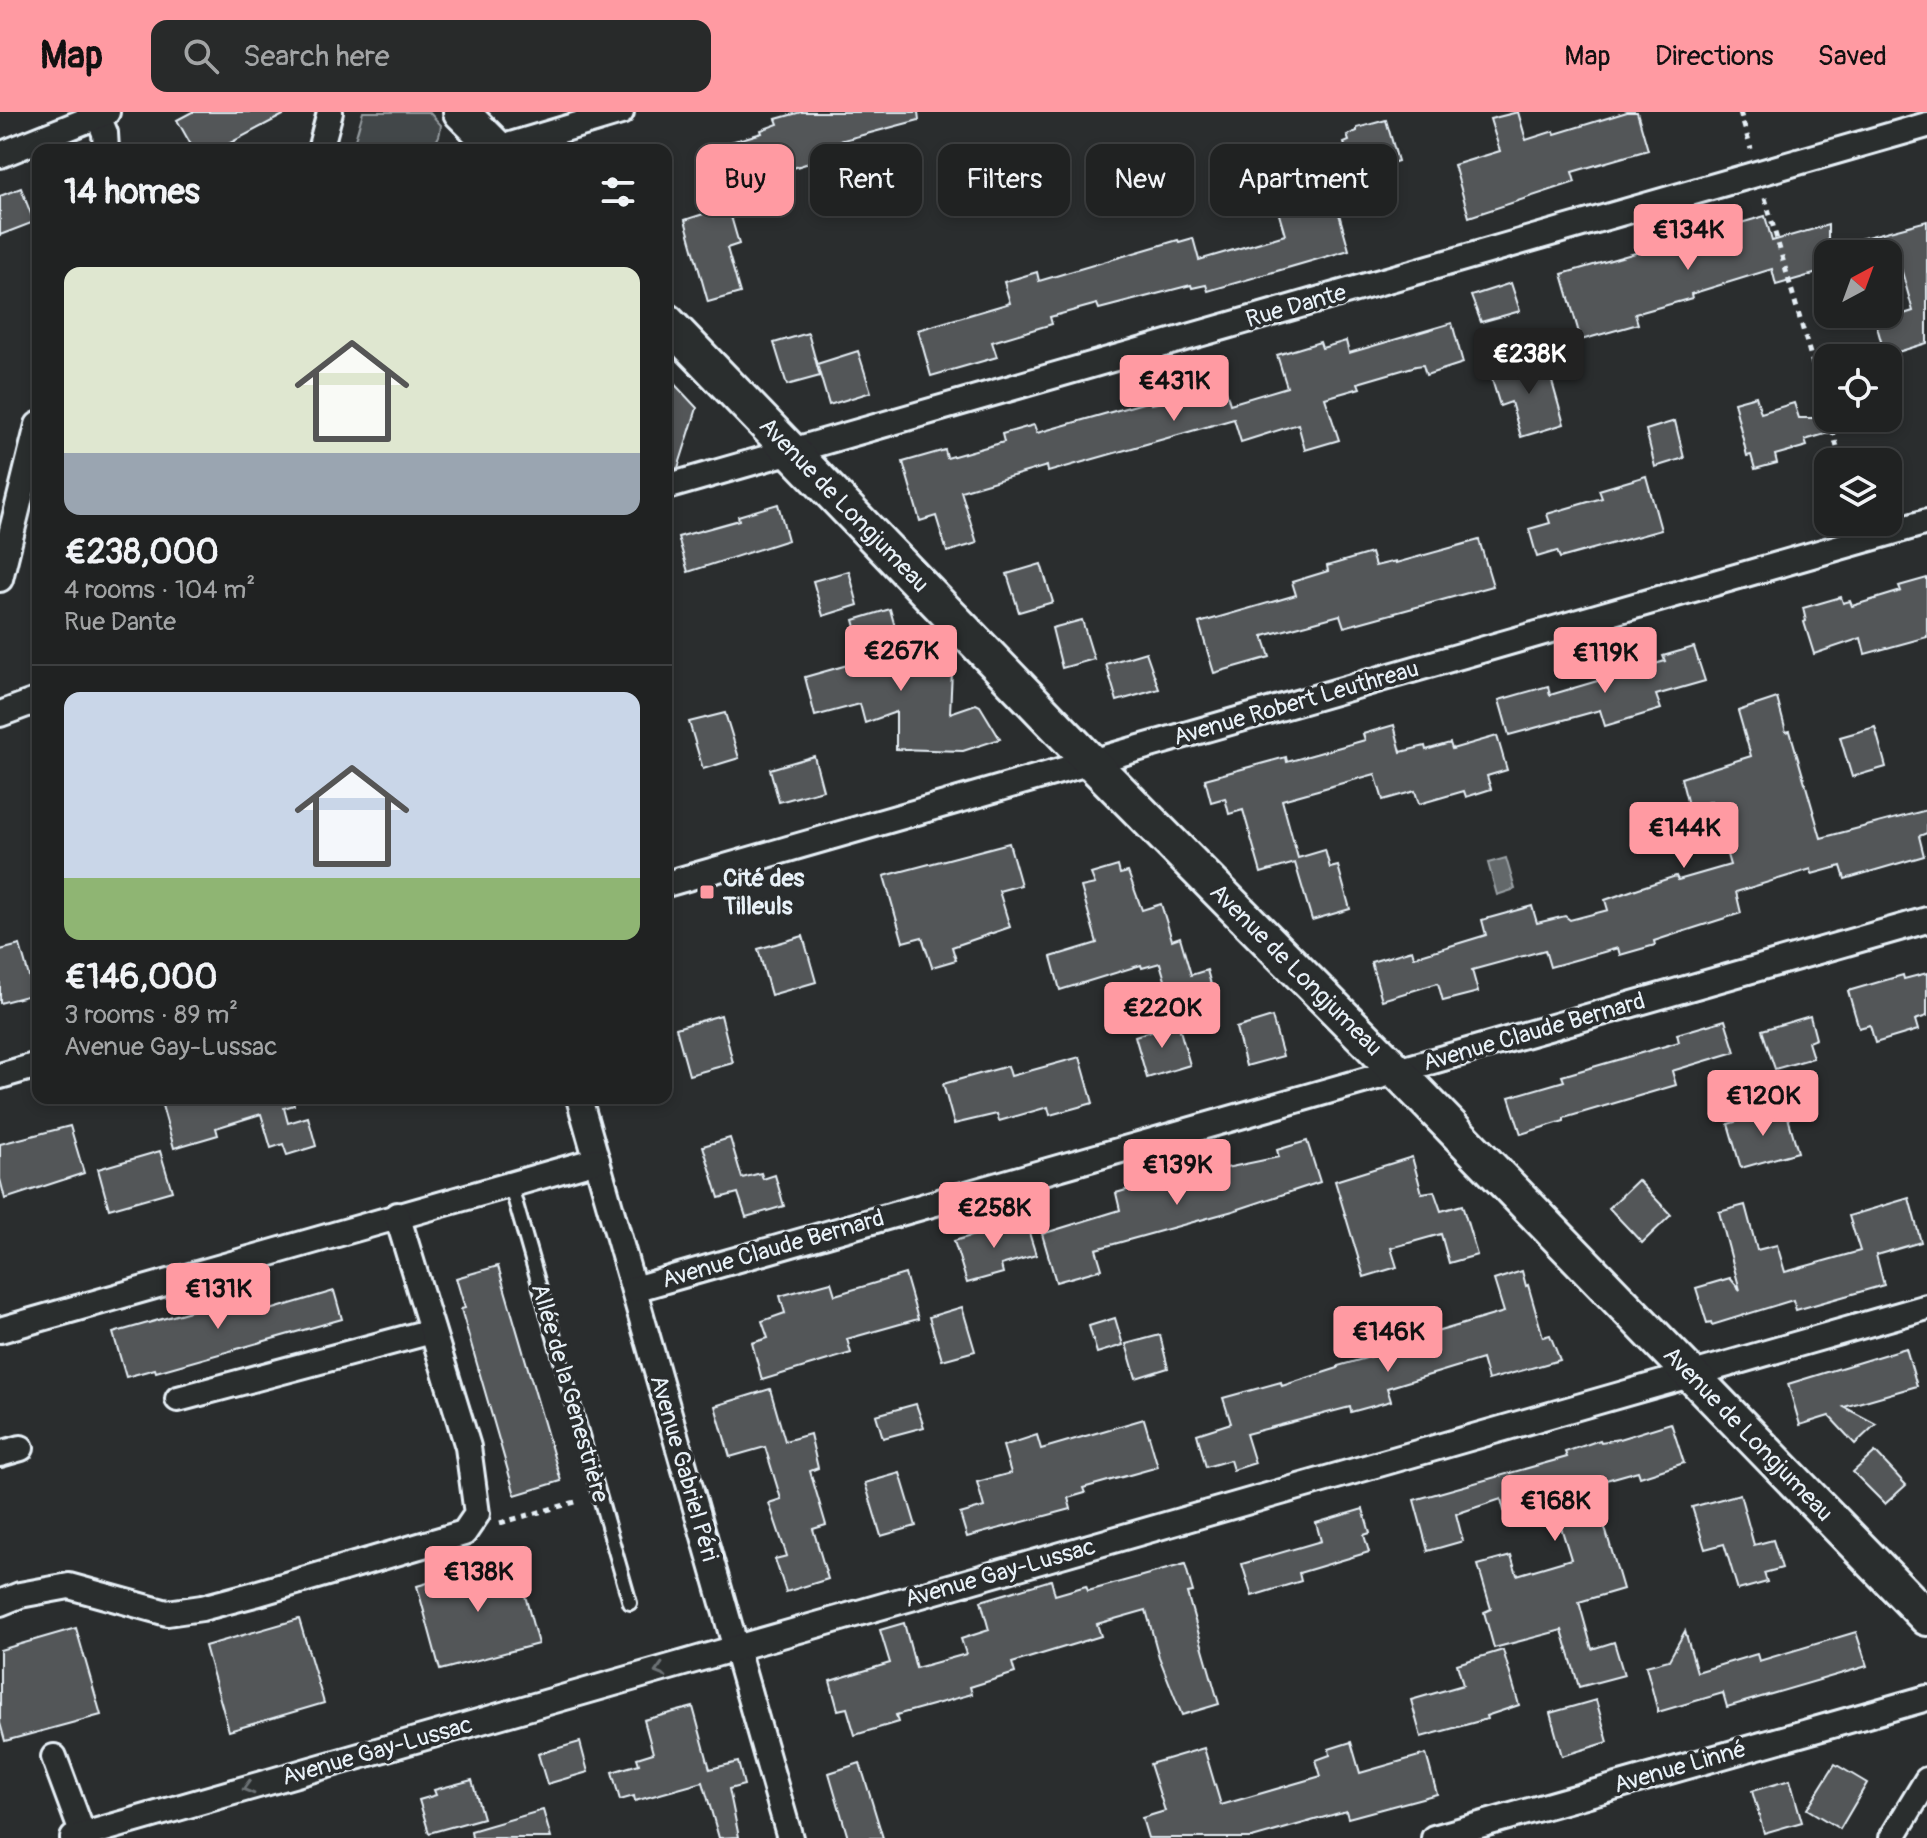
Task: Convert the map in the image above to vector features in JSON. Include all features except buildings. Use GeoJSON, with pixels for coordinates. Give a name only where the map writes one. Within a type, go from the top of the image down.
{"type":"FeatureCollection","features":[{"type":"Feature","properties":{"kind":"street"},"geometry":{"type":"LineString","coordinates":[[322,144],[330,112]]}},
{"type":"Feature","properties":{"kind":"street"},"geometry":{"type":"LineString","coordinates":[[461,112],[491,144]]}},
{"type":"Feature","properties":{"kind":"street"},"geometry":{"type":"LineString","coordinates":[[517,144],[621,112]]}},
{"type":"Feature","properties":{"kind":"street"},"geometry":{"type":"LineString","coordinates":[[0,155],[103,114],[106,144]]}},
{"type":"Feature","properties":{"kind":"street","name":"Rue Dante"},"geometry":{"type":"LineString","coordinates":[[672,485],[1927,125]]}},
{"type":"Feature","properties":{"kind":"street","name":"Avenue de Longjumeau"},"geometry":{"type":"LineString","coordinates":[[672,327],[1091,762],[1397,1071],[1927,1618]]}},
{"type":"Feature","properties":{"kind":"street"},"geometry":{"type":"LineString","coordinates":[[0,579],[32,449]]}},
{"type":"Feature","properties":{"kind":"street","name":"Avenue Robert Leuthreau"},"geometry":{"type":"LineString","coordinates":[[672,882],[1927,522]]}},
{"type":"Feature","properties":{"kind":"street"},"geometry":{"type":"LineString","coordinates":[[0,714],[32,702]]}},
{"type":"Feature","properties":{"kind":"street","name":"Avenue Claude Bernard"},"geometry":{"type":"LineString","coordinates":[[634,1289],[1927,920]]}},
{"type":"Feature","properties":{"kind":"street"},"geometry":{"type":"LineString","coordinates":[[0,1076],[32,1067]]}},
{"type":"Feature","properties":{"kind":"street","name":"Avenue Gabriel Péri"},"geometry":{"type":"LineString","coordinates":[[581,1104],[790,1838]]}},
{"type":"Feature","properties":{"kind":"street"},"geometry":{"type":"LineString","coordinates":[[0,1330],[597,1160]]}},
{"type":"Feature","properties":{"kind":"street"},"geometry":{"type":"LineString","coordinates":[[0,1603],[20,1595],[69,1586],[167,1613],[179,1612],[255,1594],[464,1533],[477,1514],[468,1447],[397,1215]]}},
{"type":"Feature","properties":{"kind":"street","name":"Avenue Gay-Lussac"},"geometry":{"type":"LineString","coordinates":[[78,1837],[1927,1307]]}},
{"type":"Feature","properties":{"kind":"street"},"geometry":{"type":"LineString","coordinates":[[178,1399],[432,1331]]}},
{"type":"Feature","properties":{"kind":"street","name":"Avenue Linné"},"geometry":{"type":"LineString","coordinates":[[1434,1838],[1927,1698]]}},
{"type":"Feature","properties":{"kind":"street"},"geometry":{"type":"LineString","coordinates":[[54,1757],[78,1837]]}},
{"type":"Feature","properties":{"kind":"street"},"geometry":{"type":"LineString","coordinates":[[1892,1838],[1927,1780]]}},
{"type":"Feature","properties":{"kind":"lane","name":"Allée de la Genestrière"},"geometry":{"type":"LineString","coordinates":[[510,1183],[630,1603]]}},
{"type":"Feature","properties":{"kind":"path"},"geometry":{"type":"LineString","coordinates":[[1740,112],[1814,368]]}},
{"type":"Feature","properties":{"kind":"path"},"geometry":{"type":"LineString","coordinates":[[464,1533],[599,1496]]}},
{"type":"Feature","properties":{"kind":"shaded area"},"geometry":{"type":"Polygon","coordinates":[[[363,112],[429,112],[441,125],[432,144],[354,144],[363,112]]]}},
{"type":"Feature","properties":{"kind":"shaded area"},"geometry":{"type":"Polygon","coordinates":[[[1506,858],[1515,889],[1497,895],[1488,863],[1506,858]]]}},
{"type":"Feature","properties":{"kind":"place","name":"Cité des Tilleuls"},"geometry":{"type":"Point","coordinates":[707,892]}}]}
